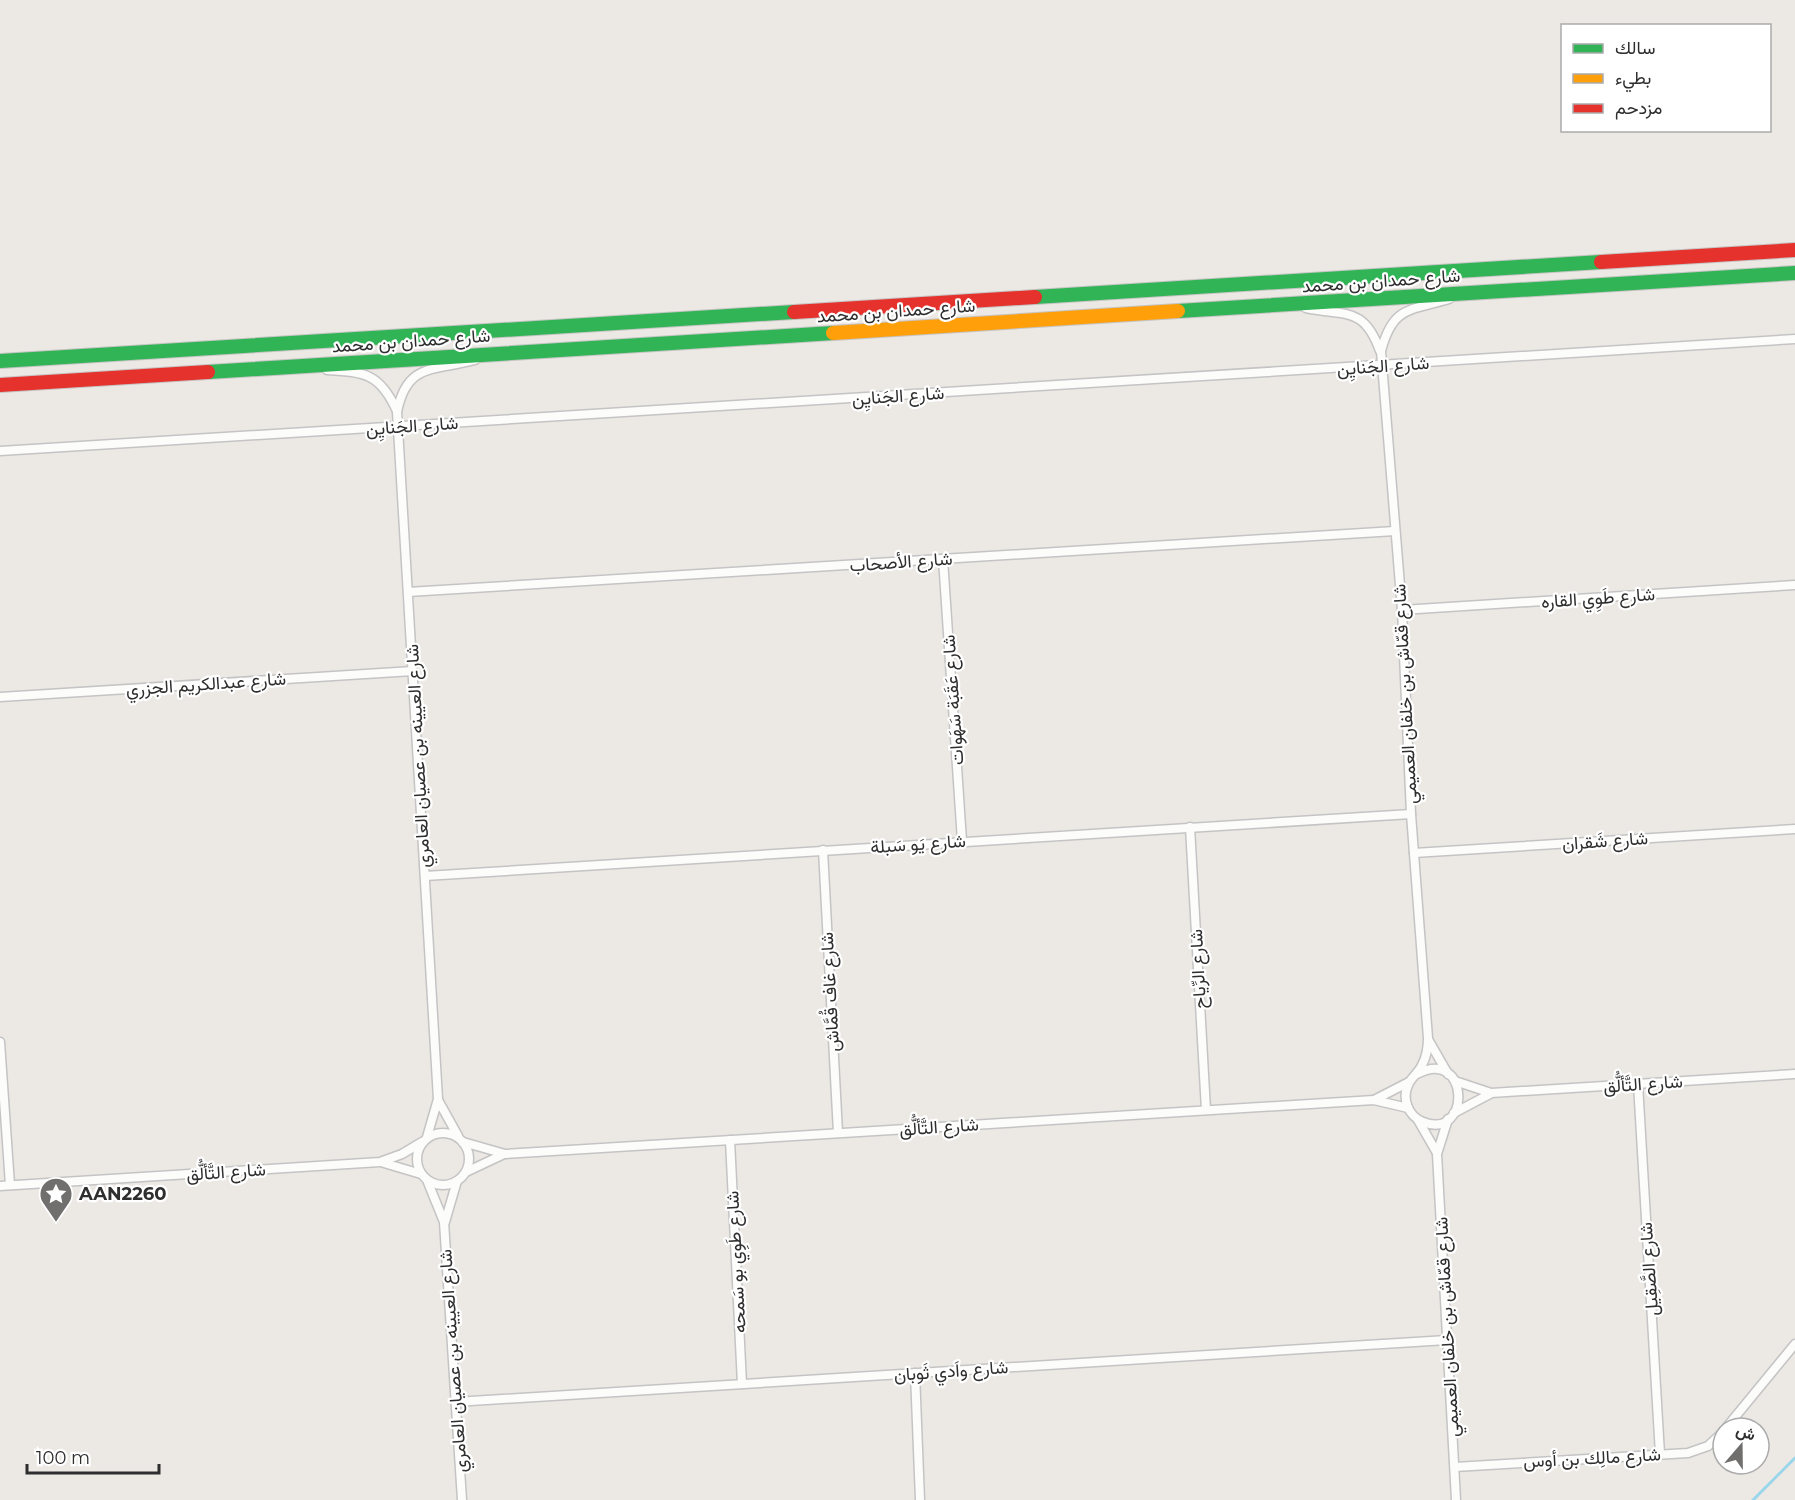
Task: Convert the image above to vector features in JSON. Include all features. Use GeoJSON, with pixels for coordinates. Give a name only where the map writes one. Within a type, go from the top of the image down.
{"type":"FeatureCollection","features":[{"type":"Feature","properties":{"kind":"main road","name":"شارع حمدان بن محمد"},"geometry":{"type":"LineString","coordinates":[[0,361],[1795,249]]}},
{"type":"Feature","properties":{"kind":"main road","name":"شارع حمدان بن محمد"},"geometry":{"type":"LineString","coordinates":[[0,385],[1795,273]]}},
{"type":"Feature","properties":{"kind":"street","name":"شارع قمّاش بن خلفان العميمي"},"geometry":{"type":"LineString","coordinates":[[1417,1074],[1426,1057],[1428,1038],[1414,853],[1402,610],[1381,351],[1387,329],[1401,313],[1471,293]]}},
{"type":"Feature","properties":{"kind":"street","name":"شارع قمّاش بن خلفان العميمي"},"geometry":{"type":"LineString","coordinates":[[1292,305],[1345,312],[1359,318],[1373,332],[1381,351]]}},
{"type":"Feature","properties":{"kind":"street","name":"شارع الجَنايِن"},"geometry":{"type":"LineString","coordinates":[[0,451],[1795,339]]}},
{"type":"Feature","properties":{"kind":"street","name":"شارع العيينه بن عصيان العامري"},"geometry":{"type":"LineString","coordinates":[[425,1139],[438,1099],[397,412],[405,384],[416,374],[489,354]]}},
{"type":"Feature","properties":{"kind":"street","name":"شارع العيينه بن عصيان العامري"},"geometry":{"type":"LineString","coordinates":[[288,367],[367,374],[383,386],[397,412]]}},
{"type":"Feature","properties":{"kind":"street","name":"شارع الأصحاب"},"geometry":{"type":"LineString","coordinates":[[408,592],[1395,531]]}},
{"type":"Feature","properties":{"kind":"street","name":"شارع عَقَبَة سَهَوات"},"geometry":{"type":"LineString","coordinates":[[944,559],[962,841]]}},
{"type":"Feature","properties":{"kind":"street","name":"شارع طَوِي القاره"},"geometry":{"type":"LineString","coordinates":[[1402,610],[1795,585]]}},
{"type":"Feature","properties":{"kind":"street","name":"شارع عبدالكريم الجزري"},"geometry":{"type":"LineString","coordinates":[[0,697],[412,671]]}},
{"type":"Feature","properties":{"kind":"street","name":"شارع يَو سَبلة"},"geometry":{"type":"LineString","coordinates":[[425,876],[1412,814]]}},
{"type":"Feature","properties":{"kind":"street","name":"شارع الرِّياح"},"geometry":{"type":"LineString","coordinates":[[1190,827],[1206,1110]]}},
{"type":"Feature","properties":{"kind":"street","name":"شارع شَقران"},"geometry":{"type":"LineString","coordinates":[[1414,853],[1795,829]]}},
{"type":"Feature","properties":{"kind":"street","name":"شارع غاف قُمَّاش"},"geometry":{"type":"LineString","coordinates":[[823,850],[838,1134]]}},
{"type":"Feature","properties":{"kind":"street","name":"شارع قمّاش بن خلفان العميمي"},"geometry":{"type":"LineString","coordinates":[[1428,1038],[1448,1074]]}},
{"type":"Feature","properties":{"kind":"street"},"geometry":{"type":"LineString","coordinates":[[0,1042],[5,1185]]}},
{"type":"Feature","properties":{"kind":"street"},"geometry":{"type":"LineString","coordinates":[[1429,1070],[1448,1074],[1455,1081],[1460,1098],[1451,1116],[1429,1123],[1417,1119],[1408,1108],[1405,1097],[1410,1081],[1417,1074],[1429,1070]]}},
{"type":"Feature","properties":{"kind":"street","name":"شارع التَّألُّق"},"geometry":{"type":"LineString","coordinates":[[1455,1081],[1491,1094],[1795,1074]]}},
{"type":"Feature","properties":{"kind":"street","name":"شارع التَّألُّق"},"geometry":{"type":"LineString","coordinates":[[1374,1100],[1410,1081]]}},
{"type":"Feature","properties":{"kind":"street","name":"شارع الصَّقِيل"},"geometry":{"type":"LineString","coordinates":[[1638,1084],[1660,1454]]}},
{"type":"Feature","properties":{"kind":"street","name":"شارع التَّألُّق"},"geometry":{"type":"LineString","coordinates":[[1451,1116],[1491,1094]]}},
{"type":"Feature","properties":{"kind":"street","name":"شارع العيينه بن عصيان العامري"},"geometry":{"type":"LineString","coordinates":[[438,1099],[461,1140]]}},
{"type":"Feature","properties":{"kind":"street","name":"شارع التَّألُّق"},"geometry":{"type":"LineString","coordinates":[[461,1140],[505,1154],[1374,1100],[1408,1108]]}},
{"type":"Feature","properties":{"kind":"street","name":"شارع قمّاش بن خلفان العميمي"},"geometry":{"type":"LineString","coordinates":[[1451,1116],[1437,1154],[1456,1500]]}},
{"type":"Feature","properties":{"kind":"street","name":"شارع قمّاش بن خلفان العميمي"},"geometry":{"type":"LineString","coordinates":[[1417,1119],[1437,1154]]}},
{"type":"Feature","properties":{"kind":"street"},"geometry":{"type":"LineString","coordinates":[[444,1132],[461,1140],[468,1154],[466,1172],[457,1181],[445,1185],[424,1177],[416,1154],[425,1139],[444,1132]]}},
{"type":"Feature","properties":{"kind":"street","name":"شارع التَّألُّق"},"geometry":{"type":"LineString","coordinates":[[5,1185],[380,1162],[402,1154],[425,1139]]}},
{"type":"Feature","properties":{"kind":"street","name":"شارع طَوِي بو سَمحه"},"geometry":{"type":"LineString","coordinates":[[730,1140],[742,1384]]}},
{"type":"Feature","properties":{"kind":"street","name":"شارع التَّألُّق"},"geometry":{"type":"LineString","coordinates":[[466,1172],[505,1154]]}},
{"type":"Feature","properties":{"kind":"street","name":"شارع التَّألُّق"},"geometry":{"type":"LineString","coordinates":[[380,1162],[424,1177]]}},
{"type":"Feature","properties":{"kind":"street","name":"شارع العيينه بن عصيان العامري"},"geometry":{"type":"LineString","coordinates":[[424,1177],[444,1222],[462,1500]]}},
{"type":"Feature","properties":{"kind":"street","name":"شارع العيينه بن عصيان العامري"},"geometry":{"type":"LineString","coordinates":[[444,1222],[457,1181]]}},
{"type":"Feature","properties":{"kind":"street","name":"شارع واَدي ثَوبان"},"geometry":{"type":"LineString","coordinates":[[455,1402],[1447,1340]]}},
{"type":"Feature","properties":{"kind":"street"},"geometry":{"type":"LineString","coordinates":[[1736,1416],[1795,1344]]}},
{"type":"Feature","properties":{"kind":"street"},"geometry":{"type":"LineString","coordinates":[[915,1373],[920,1500]]}},
{"type":"Feature","properties":{"kind":"street","name":"شارع مالِك بن أوس"},"geometry":{"type":"LineString","coordinates":[[1455,1467],[1660,1454],[1702,1449],[1711,1442]]}},
{"type":"Feature","properties":{"kind":"waterway"},"geometry":{"type":"LineString","coordinates":[[1753,1500],[1795,1458]]}},
{"type":"Feature","properties":{"kind":"traffic: fast"},"geometry":{"type":"LineString","coordinates":[[1035,297],[1601,262]]}},
{"type":"Feature","properties":{"kind":"traffic: fast"},"geometry":{"type":"LineString","coordinates":[[1178,311],[1795,273]]}},
{"type":"Feature","properties":{"kind":"traffic: fast"},"geometry":{"type":"LineString","coordinates":[[0,361],[794,312]]}},
{"type":"Feature","properties":{"kind":"traffic: fast"},"geometry":{"type":"LineString","coordinates":[[208,372],[833,333]]}},
{"type":"Feature","properties":{"kind":"traffic: slow"},"geometry":{"type":"LineString","coordinates":[[833,333],[1178,311]]}},
{"type":"Feature","properties":{"kind":"traffic: jam"},"geometry":{"type":"LineString","coordinates":[[1601,262],[1795,250]]}},
{"type":"Feature","properties":{"kind":"traffic: jam"},"geometry":{"type":"LineString","coordinates":[[794,312],[1035,297]]}},
{"type":"Feature","properties":{"kind":"traffic: jam"},"geometry":{"type":"LineString","coordinates":[[0,385],[208,372]]}},
{"type":"Feature","properties":{"kind":"place","name":"AAN2260"},"geometry":{"type":"Point","coordinates":[56,1223]}}]}
